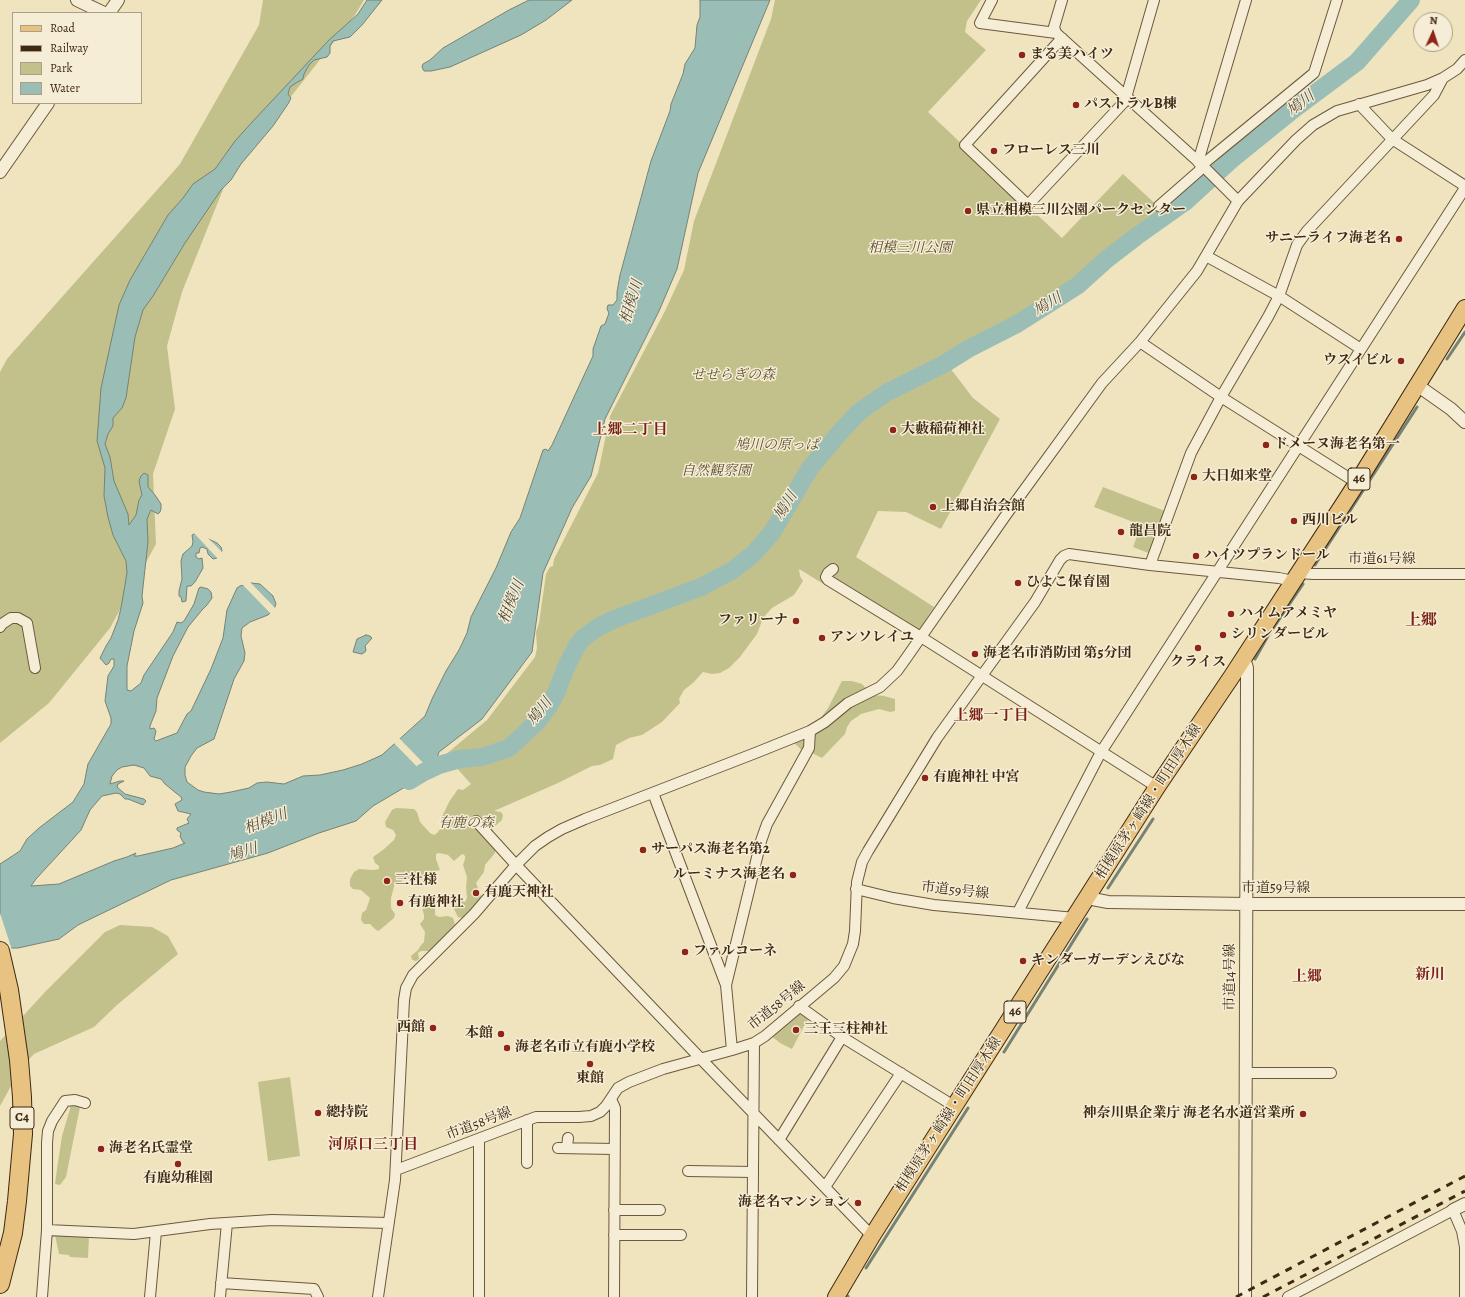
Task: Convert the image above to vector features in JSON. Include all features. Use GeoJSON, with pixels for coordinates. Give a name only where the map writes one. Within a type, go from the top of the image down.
{"type":"FeatureCollection","features":[{"type":"Feature","properties":{"kind":"highway","name":"C4"},"geometry":{"type":"LineString","coordinates":[[0,951],[9,990],[19,1060],[23,1134],[21,1170],[15,1220],[6,1264],[0,1284]]}},
{"type":"Feature","properties":{"kind":"main road","name":"相模原茅ヶ崎線・町田厚木線"},"geometry":{"type":"LineString","coordinates":[[836,1297],[872,1236],[954,1106],[1157,787],[1244,658],[1357,483],[1465,308]]}},
{"type":"Feature","properties":{"kind":"street"},"geometry":{"type":"LineString","coordinates":[[77,0],[102,12]]}},
{"type":"Feature","properties":{"kind":"street"},"geometry":{"type":"LineString","coordinates":[[110,12],[118,0]]}},
{"type":"Feature","properties":{"kind":"street"},"geometry":{"type":"LineString","coordinates":[[992,0],[980,24],[1059,36]]}},
{"type":"Feature","properties":{"kind":"street"},"geometry":{"type":"LineString","coordinates":[[1062,0],[1054,27],[1059,36],[1202,165],[1238,201]]}},
{"type":"Feature","properties":{"kind":"street"},"geometry":{"type":"LineString","coordinates":[[1059,36],[965,145],[1028,205],[1125,101],[1154,0]]}},
{"type":"Feature","properties":{"kind":"street"},"geometry":{"type":"LineString","coordinates":[[1159,206],[1199,170],[1202,165],[1246,0]]}},
{"type":"Feature","properties":{"kind":"street"},"geometry":{"type":"LineString","coordinates":[[1202,165],[1314,73],[1337,0]]}},
{"type":"Feature","properties":{"kind":"street"},"geometry":{"type":"LineString","coordinates":[[378,1297],[396,1170],[404,1000],[406,988],[413,975],[474,914],[516,865],[535,846],[562,829],[810,731],[825,722],[848,703],[880,687],[897,671],[1006,515],[1102,383],[1140,342],[1176,297],[1206,256],[1238,201],[1296,140],[1313,125],[1337,111],[1406,91],[1443,78],[1457,69],[1465,60]]}},
{"type":"Feature","properties":{"kind":"street"},"geometry":{"type":"LineString","coordinates":[[1150,565],[1191,453],[1221,397],[1268,318],[1297,245],[1307,231],[1434,94],[1443,78]]}},
{"type":"Feature","properties":{"kind":"street"},"geometry":{"type":"LineString","coordinates":[[0,172],[47,104]]}},
{"type":"Feature","properties":{"kind":"street"},"geometry":{"type":"LineString","coordinates":[[1018,912],[1101,752],[1465,187],[1392,139],[1359,104]]}},
{"type":"Feature","properties":{"kind":"street"},"geometry":{"type":"LineString","coordinates":[[1206,256],[1278,296],[1361,349]]}},
{"type":"Feature","properties":{"kind":"street"},"geometry":{"type":"LineString","coordinates":[[1140,342],[1221,397],[1357,483]]}},
{"type":"Feature","properties":{"kind":"street"},"geometry":{"type":"LineString","coordinates":[[1418,385],[1451,409],[1465,422]]}},
{"type":"Feature","properties":{"kind":"street","name":"市道61号線"},"geometry":{"type":"LineString","coordinates":[[982,676],[1035,602],[1060,560],[1069,554],[1150,565],[1279,578],[1313,574],[1465,574]]}},
{"type":"Feature","properties":{"kind":"street"},"geometry":{"type":"LineString","coordinates":[[833,569],[826,577],[828,580],[921,637],[1157,787]]}},
{"type":"Feature","properties":{"kind":"street"},"geometry":{"type":"LineString","coordinates":[[0,627],[11,618],[18,618],[27,623],[35,668]]}},
{"type":"Feature","properties":{"kind":"street","name":"市道14号線"},"geometry":{"type":"LineString","coordinates":[[1244,658],[1247,668],[1245,1297]]}},
{"type":"Feature","properties":{"kind":"street","name":"市道58号線"},"geometry":{"type":"LineString","coordinates":[[396,1170],[536,1117],[591,1116],[600,1112],[618,1088],[625,1084],[663,1069],[732,1050],[754,1042],[765,1036],[834,978],[844,966],[850,955],[855,931],[856,889],[858,875],[868,851],[937,738],[982,676]]}},
{"type":"Feature","properties":{"kind":"street"},"geometry":{"type":"LineString","coordinates":[[726,985],[761,841],[767,824],[809,748],[810,731]]}},
{"type":"Feature","properties":{"kind":"street"},"geometry":{"type":"LineString","coordinates":[[653,793],[726,985],[732,1050]]}},
{"type":"Feature","properties":{"kind":"street"},"geometry":{"type":"LineString","coordinates":[[476,821],[516,865],[872,1236]]}},
{"type":"Feature","properties":{"kind":"street","name":"市道59号線"},"geometry":{"type":"LineString","coordinates":[[856,889],[893,898],[934,905],[1075,918]]}},
{"type":"Feature","properties":{"kind":"street","name":"市道59号線"},"geometry":{"type":"LineString","coordinates":[[1087,898],[1108,902],[1246,904],[1465,904]]}},
{"type":"Feature","properties":{"kind":"street"},"geometry":{"type":"LineString","coordinates":[[799,1006],[842,1037],[954,1106]]}},
{"type":"Feature","properties":{"kind":"street"},"geometry":{"type":"LineString","coordinates":[[779,1140],[842,1037]]}},
{"type":"Feature","properties":{"kind":"street"},"geometry":{"type":"LineString","coordinates":[[752,1297],[754,1042]]}},
{"type":"Feature","properties":{"kind":"street"},"geometry":{"type":"LineString","coordinates":[[825,1187],[901,1073]]}},
{"type":"Feature","properties":{"kind":"street"},"geometry":{"type":"LineString","coordinates":[[1246,1073],[1331,1073]]}},
{"type":"Feature","properties":{"kind":"street"},"geometry":{"type":"LineString","coordinates":[[611,1099],[614,1108],[614,1297]]}},
{"type":"Feature","properties":{"kind":"street"},"geometry":{"type":"LineString","coordinates":[[42,1297],[47,1230],[48,1131],[52,1121],[65,1101],[75,1100],[85,1103]]}},
{"type":"Feature","properties":{"kind":"street"},"geometry":{"type":"LineString","coordinates":[[527,1120],[530,1157]]}},
{"type":"Feature","properties":{"kind":"street"},"geometry":{"type":"LineString","coordinates":[[479,1139],[479,1297]]}},
{"type":"Feature","properties":{"kind":"street"},"geometry":{"type":"LineString","coordinates":[[564,1144],[614,1149]]}},
{"type":"Feature","properties":{"kind":"street"},"geometry":{"type":"LineString","coordinates":[[688,1172],[753,1172]]}},
{"type":"Feature","properties":{"kind":"street"},"geometry":{"type":"LineString","coordinates":[[1288,1297],[1465,1204]]}},
{"type":"Feature","properties":{"kind":"street"},"geometry":{"type":"LineString","coordinates":[[614,1210],[660,1210]]}},
{"type":"Feature","properties":{"kind":"street"},"geometry":{"type":"LineString","coordinates":[[1453,1210],[1462,1231],[1465,1248],[1464,1297]]}},
{"type":"Feature","properties":{"kind":"street"},"geometry":{"type":"LineString","coordinates":[[47,1230],[134,1234],[226,1223],[272,1220],[388,1223]]}},
{"type":"Feature","properties":{"kind":"street"},"geometry":{"type":"LineString","coordinates":[[220,1297],[226,1223]]}},
{"type":"Feature","properties":{"kind":"street"},"geometry":{"type":"LineString","coordinates":[[150,1297],[156,1232]]}},
{"type":"Feature","properties":{"kind":"street"},"geometry":{"type":"LineString","coordinates":[[614,1235],[681,1235]]}},
{"type":"Feature","properties":{"kind":"street"},"geometry":{"type":"LineString","coordinates":[[221,1283],[314,1289],[318,1297]]}},
{"type":"Feature","properties":{"kind":"green space"},"geometry":{"type":"Polygon","coordinates":[[[263,0],[364,0],[355,15],[293,94],[238,152],[182,292],[167,346],[175,409],[153,474],[156,544],[110,628],[49,703],[0,743],[0,372],[7,359],[180,164],[259,25],[263,0]]]}},
{"type":"Feature","properties":{"kind":"green space"},"geometry":{"type":"Polygon","coordinates":[[[775,0],[981,0],[967,21],[965,32],[986,50],[928,112],[1062,238],[1123,174],[1161,209],[1070,284],[1014,321],[944,360],[973,398],[1000,419],[941,529],[906,512],[878,511],[856,557],[934,607],[913,639],[799,569],[800,576],[803,581],[794,595],[772,608],[763,618],[757,634],[740,657],[729,668],[720,673],[712,674],[703,672],[684,690],[679,699],[680,703],[662,722],[642,735],[629,738],[616,745],[613,759],[600,765],[592,766],[558,783],[494,811],[501,812],[503,815],[502,820],[486,837],[490,844],[495,847],[495,853],[485,865],[484,872],[476,883],[482,898],[466,916],[463,918],[458,917],[453,907],[458,900],[465,902],[467,898],[467,877],[463,865],[465,856],[463,854],[454,861],[448,855],[439,853],[436,854],[436,859],[440,870],[429,872],[428,878],[426,879],[415,880],[404,878],[401,882],[395,883],[391,898],[391,908],[395,914],[394,918],[378,931],[370,924],[364,924],[361,920],[362,913],[366,910],[370,898],[361,890],[353,889],[350,886],[350,879],[354,872],[359,869],[379,869],[379,866],[375,863],[373,857],[394,840],[396,835],[393,830],[386,827],[385,822],[392,810],[396,808],[414,809],[417,812],[420,822],[430,833],[434,835],[437,833],[441,828],[441,819],[449,802],[458,789],[463,790],[471,784],[445,755],[487,720],[535,657],[537,648],[536,632],[539,623],[546,574],[550,567],[553,566],[554,559],[598,473],[610,416],[665,311],[684,270],[694,221],[771,19],[775,0]]]}},
{"type":"Feature","properties":{"kind":"green space"},"geometry":{"type":"Polygon","coordinates":[[[1103,487],[1165,511],[1151,554],[1133,547],[1141,525],[1094,507],[1103,487]]]}},
{"type":"Feature","properties":{"kind":"green space"},"geometry":{"type":"Polygon","coordinates":[[[842,681],[852,681],[862,684],[872,695],[895,699],[895,711],[890,712],[879,709],[861,714],[851,721],[845,734],[822,758],[812,753],[804,752],[794,743],[806,739],[828,708],[842,681]]]}},
{"type":"Feature","properties":{"kind":"green space"},"geometry":{"type":"Polygon","coordinates":[[[427,902],[433,903],[435,907],[435,915],[439,917],[448,916],[453,918],[455,924],[448,933],[429,951],[421,951],[418,953],[419,959],[416,961],[412,960],[411,956],[424,942],[425,932],[420,924],[424,919],[422,908],[427,902]]]}},
{"type":"Feature","properties":{"kind":"green space"},"geometry":{"type":"Polygon","coordinates":[[[120,925],[152,927],[168,936],[178,954],[117,1005],[94,1027],[34,1054],[21,1068],[0,1106],[0,1041],[45,992],[105,932],[120,925]]]}},
{"type":"Feature","properties":{"kind":"green space"},"geometry":{"type":"Polygon","coordinates":[[[799,1013],[804,1015],[808,1020],[792,1049],[780,1043],[770,1035],[799,1013]]]}},
{"type":"Feature","properties":{"kind":"green space"},"geometry":{"type":"Polygon","coordinates":[[[290,1077],[300,1156],[268,1161],[258,1082],[290,1077]]]}},
{"type":"Feature","properties":{"kind":"green space"},"geometry":{"type":"Polygon","coordinates":[[[72,1102],[80,1107],[66,1177],[60,1185],[55,1184],[57,1169],[62,1136],[72,1102]]]}},
{"type":"Feature","properties":{"kind":"green space"},"geometry":{"type":"Polygon","coordinates":[[[55,1235],[89,1236],[88,1258],[70,1257],[69,1255],[59,1254],[55,1235]]]}},
{"type":"Feature","properties":{"kind":"water","name":"相模川"},"geometry":{"type":"Polygon","coordinates":[[[367,0],[382,0],[362,25],[350,37],[333,41],[330,46],[330,53],[327,57],[314,60],[309,65],[303,79],[290,87],[288,94],[291,98],[288,104],[273,126],[241,164],[231,180],[221,190],[185,243],[143,310],[135,337],[126,398],[122,408],[113,418],[113,426],[108,434],[105,444],[110,457],[114,481],[128,514],[129,525],[136,515],[139,500],[142,495],[139,481],[144,473],[148,475],[148,487],[161,504],[160,512],[158,514],[151,510],[147,519],[148,542],[142,596],[143,603],[134,631],[127,666],[127,690],[131,691],[141,683],[144,675],[173,632],[177,622],[181,623],[184,621],[194,604],[199,588],[201,587],[208,589],[211,592],[212,598],[188,627],[173,656],[157,698],[156,711],[150,726],[150,729],[154,728],[156,731],[154,739],[156,741],[177,733],[187,714],[191,711],[211,669],[223,638],[227,610],[237,588],[251,583],[260,584],[273,596],[276,604],[274,609],[268,615],[250,622],[242,628],[241,636],[245,653],[244,661],[234,679],[214,739],[197,748],[185,767],[187,782],[198,790],[204,792],[219,794],[249,788],[257,783],[267,782],[284,784],[303,776],[320,775],[362,764],[382,755],[425,716],[446,671],[459,650],[467,633],[471,617],[496,568],[511,532],[520,518],[543,450],[546,449],[548,451],[552,445],[593,356],[593,349],[601,326],[605,324],[609,313],[607,309],[608,305],[613,305],[617,300],[620,275],[651,161],[683,74],[685,64],[695,48],[697,25],[700,17],[700,0],[770,0],[698,173],[677,269],[659,311],[605,419],[591,476],[572,508],[543,573],[532,652],[482,719],[439,752],[435,764],[422,777],[373,806],[356,821],[319,833],[268,853],[171,880],[78,925],[59,939],[12,948],[0,955],[0,864],[20,851],[27,839],[73,802],[84,784],[88,764],[111,724],[111,718],[105,701],[108,676],[114,666],[114,659],[111,659],[106,665],[100,658],[111,638],[118,620],[127,573],[126,561],[113,535],[108,517],[104,496],[105,468],[97,441],[101,388],[119,305],[130,280],[168,215],[193,184],[215,169],[235,141],[254,120],[329,40],[358,14],[367,0]],[[134,765],[122,767],[112,776],[110,784],[124,781],[118,784],[117,787],[125,794],[144,799],[146,801],[143,805],[125,799],[120,794],[116,793],[102,796],[90,810],[81,830],[31,886],[59,884],[136,853],[134,856],[173,848],[185,843],[183,842],[180,836],[181,833],[177,830],[177,828],[189,823],[187,819],[191,814],[178,811],[175,804],[182,800],[181,797],[161,779],[150,776],[144,768],[134,765]]]}},
{"type":"Feature","properties":{"kind":"water"},"geometry":{"type":"Polygon","coordinates":[[[529,0],[572,0],[546,20],[521,35],[450,67],[424,71],[422,67],[423,64],[430,60],[443,48],[529,0]]]}},
{"type":"Feature","properties":{"kind":"water"},"geometry":{"type":"Polygon","coordinates":[[[196,533],[217,543],[221,547],[222,551],[217,558],[213,559],[208,554],[207,549],[202,547],[200,548],[199,553],[196,553],[196,557],[199,559],[202,558],[203,568],[195,582],[191,586],[187,586],[186,601],[182,602],[181,597],[179,596],[182,579],[181,561],[183,554],[192,546],[192,535],[196,533]]]}},
{"type":"Feature","properties":{"kind":"water"},"geometry":{"type":"Polygon","coordinates":[[[366,635],[372,638],[365,646],[365,652],[362,654],[353,652],[357,639],[366,635]]]}},
{"type":"Feature","properties":{"kind":"pier"},"geometry":{"type":"Polygon","coordinates":[[[196,531],[205,535],[223,553],[219,560],[193,532],[196,531]]]}},
{"type":"Feature","properties":{"kind":"pier"},"geometry":{"type":"Polygon","coordinates":[[[249,581],[276,609],[272,615],[241,583],[249,581]]]}},
{"type":"Feature","properties":{"kind":"pier"},"geometry":{"type":"Polygon","coordinates":[[[399,738],[431,771],[426,776],[393,742],[399,738]]]}},
{"type":"Feature","properties":{"kind":"pier"},"geometry":{"type":"Polygon","coordinates":[[[0,913],[12,950],[0,957],[0,913]]]}},
{"type":"Feature","properties":{"kind":"waterway","name":"鳩川"},"geometry":{"type":"LineString","coordinates":[[409,781],[439,765],[460,759],[482,757],[509,748],[538,721],[549,706],[567,665],[582,639],[598,627],[615,619],[701,587],[733,570],[752,555],[773,531],[810,468],[859,412],[886,393],[944,364],[968,349],[1017,324],[1077,286],[1107,259],[1185,202],[1231,160],[1294,109],[1357,62],[1411,0]]}},
{"type":"Feature","properties":{"kind":"waterway"},"geometry":{"type":"LineString","coordinates":[[1447,359],[1465,332]]}},
{"type":"Feature","properties":{"kind":"waterway"},"geometry":{"type":"LineString","coordinates":[[1315,565],[1417,407]]}},
{"type":"Feature","properties":{"kind":"waterway"},"geometry":{"type":"LineString","coordinates":[[1255,659],[1268,636],[1303,584]]}},
{"type":"Feature","properties":{"kind":"waterway"},"geometry":{"type":"LineString","coordinates":[[1108,888],[1153,819]]}},
{"type":"Feature","properties":{"kind":"waterway"},"geometry":{"type":"LineString","coordinates":[[1004,1052],[1087,919]]}},
{"type":"Feature","properties":{"kind":"waterway"},"geometry":{"type":"LineString","coordinates":[[866,1268],[968,1108]]}},
{"type":"Feature","properties":{"kind":"railway"},"geometry":{"type":"LineString","coordinates":[[1236,1297],[1465,1176]]}},
{"type":"Feature","properties":{"kind":"railway"},"geometry":{"type":"LineString","coordinates":[[1263,1297],[1465,1191]]}},
{"type":"Feature","properties":{"kind":"place","name":"まる美ハイツ"},"geometry":{"type":"Point","coordinates":[1022,55]}},
{"type":"Feature","properties":{"kind":"place","name":"パストラルB棟"},"geometry":{"type":"Point","coordinates":[1076,105]}},
{"type":"Feature","properties":{"kind":"place","name":"フローレス三川"},"geometry":{"type":"Point","coordinates":[994,151]}},
{"type":"Feature","properties":{"kind":"place","name":"県立相模三川公園パークセンター"},"geometry":{"type":"Point","coordinates":[968,211]}},
{"type":"Feature","properties":{"kind":"place","name":"サニーライフ海老名"},"geometry":{"type":"Point","coordinates":[1399,239]}},
{"type":"Feature","properties":{"kind":"place","name":"ウスイビル"},"geometry":{"type":"Point","coordinates":[1401,361]}},
{"type":"Feature","properties":{"kind":"place","name":"大藪稲荷神社"},"geometry":{"type":"Point","coordinates":[893,430]}},
{"type":"Feature","properties":{"kind":"place","name":"ドメーヌ海老名第一"},"geometry":{"type":"Point","coordinates":[1266,445]}},
{"type":"Feature","properties":{"kind":"place","name":"大日如来堂"},"geometry":{"type":"Point","coordinates":[1194,477]}},
{"type":"Feature","properties":{"kind":"place","name":"上郷自治会館"},"geometry":{"type":"Point","coordinates":[933,507]}},
{"type":"Feature","properties":{"kind":"place","name":"西川ビル"},"geometry":{"type":"Point","coordinates":[1294,521]}},
{"type":"Feature","properties":{"kind":"place","name":"龍昌院"},"geometry":{"type":"Point","coordinates":[1121,532]}},
{"type":"Feature","properties":{"kind":"place","name":"ハイツプランドール"},"geometry":{"type":"Point","coordinates":[1196,556]}},
{"type":"Feature","properties":{"kind":"place","name":"ひよこ保育園"},"geometry":{"type":"Point","coordinates":[1018,583]}},
{"type":"Feature","properties":{"kind":"place","name":"ハイムアメミヤ"},"geometry":{"type":"Point","coordinates":[1231,614]}},
{"type":"Feature","properties":{"kind":"place","name":"ファリーナ"},"geometry":{"type":"Point","coordinates":[796,621]}},
{"type":"Feature","properties":{"kind":"place","name":"シリンダービル"},"geometry":{"type":"Point","coordinates":[1223,635]}},
{"type":"Feature","properties":{"kind":"place","name":"アンソレイユ"},"geometry":{"type":"Point","coordinates":[822,638]}},
{"type":"Feature","properties":{"kind":"place","name":"クライス"},"geometry":{"type":"Point","coordinates":[1198,648]}},
{"type":"Feature","properties":{"kind":"place","name":"海老名市消防団 第5分団"},"geometry":{"type":"Point","coordinates":[975,654]}},
{"type":"Feature","properties":{"kind":"place","name":"有鹿神社 中宮"},"geometry":{"type":"Point","coordinates":[925,778]}},
{"type":"Feature","properties":{"kind":"place","name":"サーパス海老名第2"},"geometry":{"type":"Point","coordinates":[643,850]}},
{"type":"Feature","properties":{"kind":"place","name":"ルーミナス海老名"},"geometry":{"type":"Point","coordinates":[793,875]}},
{"type":"Feature","properties":{"kind":"place","name":"三社様"},"geometry":{"type":"Point","coordinates":[387,881]}},
{"type":"Feature","properties":{"kind":"place","name":"有鹿天神社"},"geometry":{"type":"Point","coordinates":[476,893]}},
{"type":"Feature","properties":{"kind":"place","name":"有鹿神社"},"geometry":{"type":"Point","coordinates":[400,903]}},
{"type":"Feature","properties":{"kind":"place","name":"ファルコーネ"},"geometry":{"type":"Point","coordinates":[685,952]}},
{"type":"Feature","properties":{"kind":"place","name":"キンダーガーデンえびな"},"geometry":{"type":"Point","coordinates":[1023,961]}},
{"type":"Feature","properties":{"kind":"place","name":"西館"},"geometry":{"type":"Point","coordinates":[433,1028]}},
{"type":"Feature","properties":{"kind":"place","name":"三王三柱神社"},"geometry":{"type":"Point","coordinates":[796,1030]}},
{"type":"Feature","properties":{"kind":"place","name":"本館"},"geometry":{"type":"Point","coordinates":[501,1034]}},
{"type":"Feature","properties":{"kind":"place","name":"海老名市立有鹿小学校"},"geometry":{"type":"Point","coordinates":[507,1048]}},
{"type":"Feature","properties":{"kind":"place","name":"東館"},"geometry":{"type":"Point","coordinates":[590,1064]}},
{"type":"Feature","properties":{"kind":"place","name":"總持院"},"geometry":{"type":"Point","coordinates":[318,1113]}},
{"type":"Feature","properties":{"kind":"place","name":"神奈川県企業庁 海老名水道営業所"},"geometry":{"type":"Point","coordinates":[1303,1114]}},
{"type":"Feature","properties":{"kind":"place","name":"海老名氏霊堂"},"geometry":{"type":"Point","coordinates":[101,1149]}},
{"type":"Feature","properties":{"kind":"place","name":"有鹿幼稚園"},"geometry":{"type":"Point","coordinates":[178,1164]}},
{"type":"Feature","properties":{"kind":"place","name":"海老名マンション"},"geometry":{"type":"Point","coordinates":[858,1203]}},
{"type":"Feature","properties":{"kind":"district","name":"上郷二丁目"},"geometry":{"type":"Point","coordinates":[630,430]}},
{"type":"Feature","properties":{"kind":"district","name":"上郷"},"geometry":{"type":"Point","coordinates":[1421,621]}},
{"type":"Feature","properties":{"kind":"district","name":"上郷一丁目"},"geometry":{"type":"Point","coordinates":[991,716]}},
{"type":"Feature","properties":{"kind":"district","name":"新川"},"geometry":{"type":"Point","coordinates":[1430,975]}},
{"type":"Feature","properties":{"kind":"district","name":"上郷"},"geometry":{"type":"Point","coordinates":[1307,977]}},
{"type":"Feature","properties":{"kind":"district","name":"河原口三丁目"},"geometry":{"type":"Point","coordinates":[373,1145]}},
{"type":"Feature","properties":{"kind":"park label","name":"相模三川公園"},"geometry":{"type":"Point","coordinates":[910,249]}},
{"type":"Feature","properties":{"kind":"park label","name":"せせらぎの森"},"geometry":{"type":"Point","coordinates":[733,376]}},
{"type":"Feature","properties":{"kind":"park label","name":"鳩川の原っぱ"},"geometry":{"type":"Point","coordinates":[777,446]}},
{"type":"Feature","properties":{"kind":"park label","name":"自然観察園"},"geometry":{"type":"Point","coordinates":[716,472]}},
{"type":"Feature","properties":{"kind":"park label","name":"有鹿の森"},"geometry":{"type":"Point","coordinates":[466,824]}}]}
